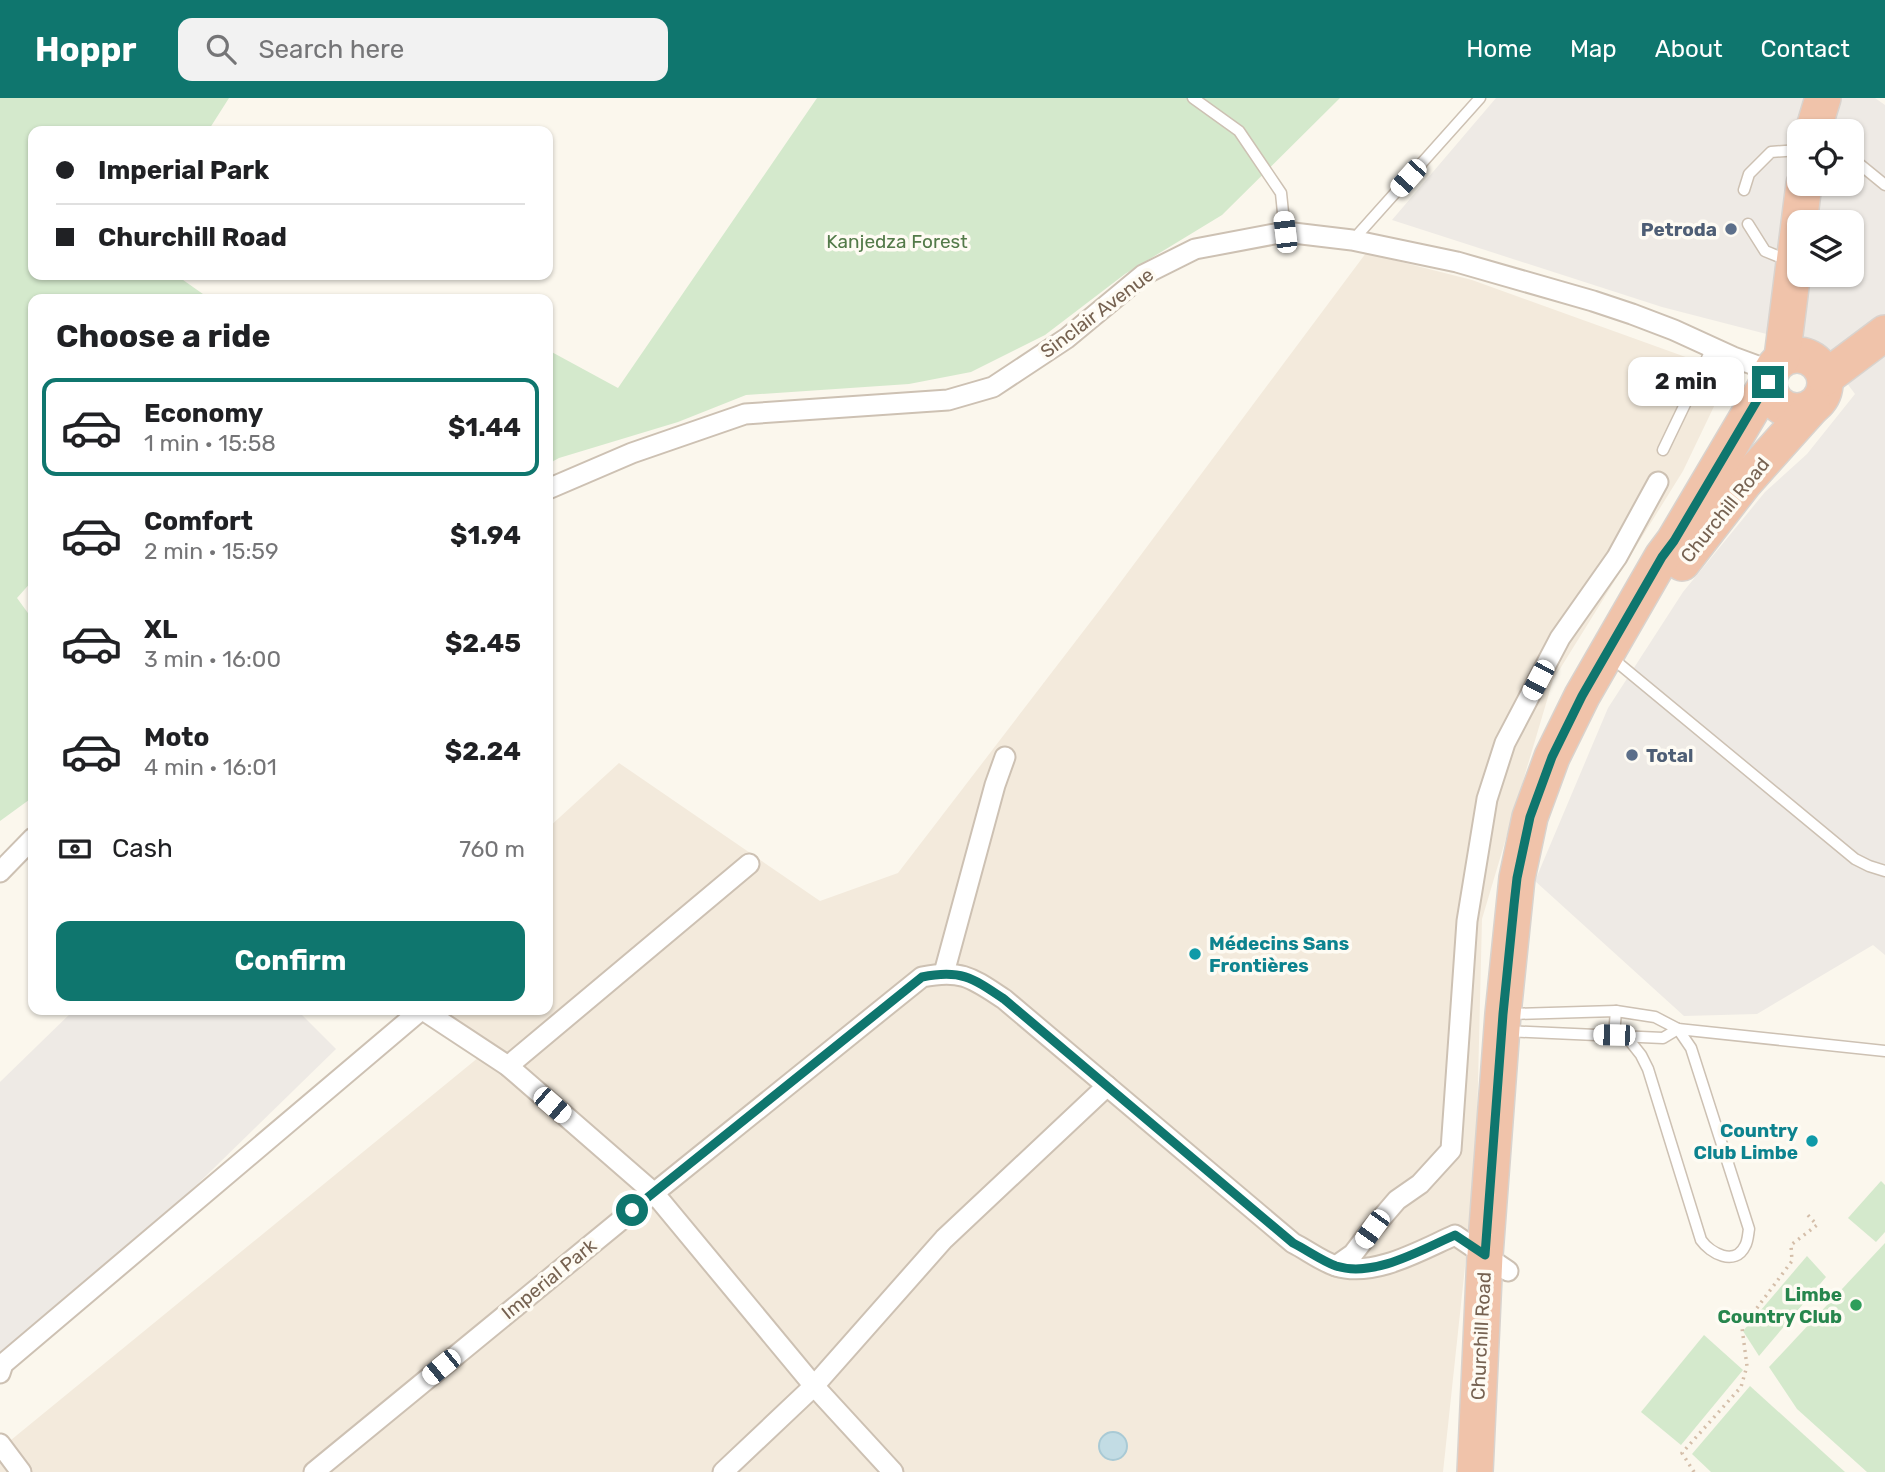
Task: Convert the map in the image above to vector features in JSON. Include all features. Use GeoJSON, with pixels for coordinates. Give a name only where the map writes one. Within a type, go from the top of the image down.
{"type":"FeatureCollection","features":[{"type":"Feature","properties":{"kind":"highway"},"geometry":{"type":"LineString","coordinates":[[1774,370],[1790,355],[1813,359],[1821,368],[1819,393],[1802,411],[1792,411],[1783,408],[1770,392],[1774,370],[1790,287]]}},
{"type":"Feature","properties":{"kind":"highway","name":"Churchill Road"},"geometry":{"type":"LineString","coordinates":[[1611,657],[1744,483],[1819,393],[1885,333]]}},
{"type":"Feature","properties":{"kind":"highway","name":"Churchill Road"},"geometry":{"type":"LineString","coordinates":[[1475,1472],[1496,1263],[1511,1023],[1545,821],[1564,763],[1611,657],[1774,370]]}},
{"type":"Feature","properties":{"kind":"highway","name":"Churchill Road"},"geometry":{"type":"LineString","coordinates":[[1495,1472],[1496,1263]]}},
{"type":"Feature","properties":{"kind":"street","name":"Sinclair Avenue"},"geometry":{"type":"LineString","coordinates":[[553,487],[632,453],[745,414],[948,400],[993,387],[1067,338],[1143,275],[1195,249],[1285,232],[1352,240],[1457,262],[1593,301],[1674,330],[1733,357],[1774,370]]}},
{"type":"Feature","properties":{"kind":"street"},"geometry":{"type":"LineString","coordinates":[[1336,1266],[1353,1254],[1397,1200],[1420,1184],[1451,1150],[1467,921],[1487,799],[1505,743],[1559,639],[1617,557],[1658,482]]}},
{"type":"Feature","properties":{"kind":"street"},"geometry":{"type":"LineString","coordinates":[[1005,757],[944,973],[971,979],[1004,999],[1293,1243],[1336,1266],[1358,1269],[1390,1264],[1455,1235],[1496,1263]]}},
{"type":"Feature","properties":{"kind":"street"},"geometry":{"type":"LineString","coordinates":[[0,872],[28,843]]}},
{"type":"Feature","properties":{"kind":"street"},"geometry":{"type":"LineString","coordinates":[[508,1066],[749,864]]}},
{"type":"Feature","properties":{"kind":"street","name":"Imperial Park"},"geometry":{"type":"LineString","coordinates":[[314,1472],[922,977],[944,973]]}},
{"type":"Feature","properties":{"kind":"street"},"geometry":{"type":"LineString","coordinates":[[0,1373],[3,1364],[416,1015]]}},
{"type":"Feature","properties":{"kind":"street"},"geometry":{"type":"LineString","coordinates":[[430,1015],[508,1066],[654,1193],[814,1386],[893,1472]]}},
{"type":"Feature","properties":{"kind":"street"},"geometry":{"type":"LineString","coordinates":[[723,1472],[814,1386],[944,1239],[1108,1086]]}},
{"type":"Feature","properties":{"kind":"street"},"geometry":{"type":"LineString","coordinates":[[0,1444],[21,1472]]}},
{"type":"Feature","properties":{"kind":"lane"},"geometry":{"type":"LineString","coordinates":[[1193,98],[1239,131],[1281,192],[1285,232]]}},
{"type":"Feature","properties":{"kind":"lane"},"geometry":{"type":"LineString","coordinates":[[1352,240],[1480,98]]}},
{"type":"Feature","properties":{"kind":"lane"},"geometry":{"type":"LineString","coordinates":[[1744,190],[1749,174],[1771,152],[1787,143]]}},
{"type":"Feature","properties":{"kind":"lane"},"geometry":{"type":"LineString","coordinates":[[1864,168],[1885,185]]}},
{"type":"Feature","properties":{"kind":"lane"},"geometry":{"type":"LineString","coordinates":[[1748,224],[1765,251],[1787,260]]}},
{"type":"Feature","properties":{"kind":"lane"},"geometry":{"type":"LineString","coordinates":[[1662,450],[1712,348]]}},
{"type":"Feature","properties":{"kind":"lane"},"geometry":{"type":"LineString","coordinates":[[1611,657],[1855,859],[1885,871]]}},
{"type":"Feature","properties":{"kind":"lane"},"geometry":{"type":"LineString","coordinates":[[1511,1023],[1616,1011],[1655,1017],[1678,1029],[1885,1051]]}},
{"type":"Feature","properties":{"kind":"lane"},"geometry":{"type":"LineString","coordinates":[[1614,1035],[1616,1011]]}},
{"type":"Feature","properties":{"kind":"lane"},"geometry":{"type":"LineString","coordinates":[[1511,1023],[1663,1038],[1678,1029]]}},
{"type":"Feature","properties":{"kind":"lane"},"geometry":{"type":"LineString","coordinates":[[1626,1036],[1648,1069],[1701,1240],[1706,1248],[1716,1255],[1727,1257],[1742,1251],[1749,1229],[1691,1048],[1678,1029]]}},
{"type":"Feature","properties":{"kind":"path"},"geometry":{"type":"LineString","coordinates":[[1694,1472],[1682,1453],[1741,1387],[1747,1366],[1742,1328],[1792,1261],[1791,1245],[1817,1225],[1806,1213]]}},
{"type":"Feature","properties":{"kind":"shaded area"},"geometry":{"type":"Polygon","coordinates":[[[1496,98],[1875,98],[1885,105],[1885,955],[1873,945],[1757,1014],[1684,1016],[1535,881],[1608,708],[1683,592],[1765,492],[1807,454],[1855,394],[1821,348],[1662,307],[1392,220],[1496,98]]]}},
{"type":"Feature","properties":{"kind":"shaded area"},"geometry":{"type":"Polygon","coordinates":[[[1366,253],[1472,280],[1730,373],[1683,471],[1553,680],[1482,919],[1476,1164],[1443,1472],[0,1472],[0,1449],[479,1057],[440,1015],[553,1015],[553,823],[619,763],[820,901],[898,873],[1105,603],[1366,253]]]}},
{"type":"Feature","properties":{"kind":"shaded area"},"geometry":{"type":"Polygon","coordinates":[[[69,1015],[302,1015],[336,1049],[0,1377],[0,1082],[69,1015]]]}},
{"type":"Feature","properties":{"kind":"green space"},"geometry":{"type":"Polygon","coordinates":[[[0,98],[229,98],[211,126],[28,126],[28,280],[183,280],[203,294],[28,294],[28,586],[17,598],[28,613],[28,801],[0,821],[0,98]]]}},
{"type":"Feature","properties":{"kind":"green space","name":"Kanjedza Forest"},"geometry":{"type":"Polygon","coordinates":[[[817,98],[1340,98],[1222,215],[1125,274],[1045,335],[971,372],[909,384],[746,395],[678,422],[553,461],[553,353],[618,388],[817,98]]]}},
{"type":"Feature","properties":{"kind":"green space"},"geometry":{"type":"Polygon","coordinates":[[[1881,1181],[1885,1185],[1885,1232],[1876,1242],[1848,1218],[1881,1181]]]}},
{"type":"Feature","properties":{"kind":"green space","name":"Limbe Country Club"},"geometry":{"type":"Polygon","coordinates":[[[1885,1243],[1885,1472],[1867,1472],[1797,1409],[1769,1367],[1885,1243]]]}},
{"type":"Feature","properties":{"kind":"green space"},"geometry":{"type":"Polygon","coordinates":[[[1807,1256],[1826,1277],[1759,1356],[1743,1331],[1807,1256]]]}},
{"type":"Feature","properties":{"kind":"green space"},"geometry":{"type":"Polygon","coordinates":[[[1704,1335],[1743,1370],[1681,1445],[1641,1412],[1704,1335]]]}},
{"type":"Feature","properties":{"kind":"green space"},"geometry":{"type":"Polygon","coordinates":[[[1750,1386],[1845,1472],[1711,1472],[1692,1454],[1750,1386]]]}},
{"type":"Feature","properties":{"kind":"water"},"geometry":{"type":"Polygon","coordinates":[[[1113,1432],[1123,1436],[1127,1446],[1123,1456],[1113,1460],[1103,1456],[1099,1446],[1103,1436],[1113,1432]]]}},
{"type":"Feature","properties":{"kind":"place","name":"Petroda"},"geometry":{"type":"Point","coordinates":[1731,229]}},
{"type":"Feature","properties":{"kind":"place","name":"Total"},"geometry":{"type":"Point","coordinates":[1632,755]}},
{"type":"Feature","properties":{"kind":"place","name":"Médecins Sans Frontières"},"geometry":{"type":"Point","coordinates":[1195,954]}},
{"type":"Feature","properties":{"kind":"place","name":"Country Club Limbe"},"geometry":{"type":"Point","coordinates":[1812,1141]}},
{"type":"Feature","properties":{"kind":"place","name":"Limbe Country Club"},"geometry":{"type":"Point","coordinates":[1856,1305]}},
{"type":"Feature","properties":{"kind":"route"},"geometry":{"type":"LineString","coordinates":[[632,1210],[922,977],[944,973],[979,983],[1004,999],[1293,1243],[1336,1266],[1358,1269],[1390,1264],[1455,1235],[1485,1255],[1514,905],[1530,817],[1552,757],[1605,653],[1768,382]]}}]}
